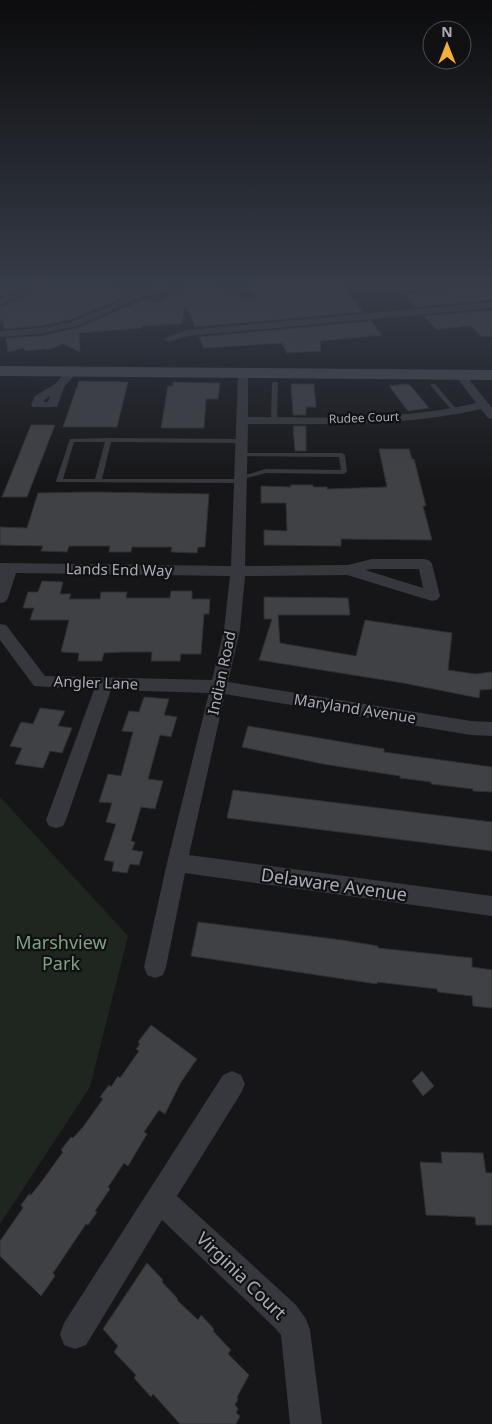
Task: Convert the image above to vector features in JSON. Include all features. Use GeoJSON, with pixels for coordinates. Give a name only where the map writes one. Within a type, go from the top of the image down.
{"type":"FeatureCollection","features":[{"type":"Feature","properties":{"kind":"main road"},"geometry":{"type":"LineString","coordinates":[[0,371],[492,375]]}},
{"type":"Feature","properties":{"kind":"street"},"geometry":{"type":"LineString","coordinates":[[59,386],[73,371]]}},
{"type":"Feature","properties":{"kind":"street","name":"Indian Road"},"geometry":{"type":"LineString","coordinates":[[155,967],[177,863],[232,630],[238,571],[243,373]]}},
{"type":"Feature","properties":{"kind":"street"},"geometry":{"type":"LineString","coordinates":[[460,375],[492,416]]}},
{"type":"Feature","properties":{"kind":"street","name":"Rudee Court"},"geometry":{"type":"LineString","coordinates":[[243,420],[383,419],[456,412],[483,405]]}},
{"type":"Feature","properties":{"kind":"street"},"geometry":{"type":"LineString","coordinates":[[372,564],[425,564],[432,596],[358,572],[348,570],[372,564]]}},
{"type":"Feature","properties":{"kind":"street"},"geometry":{"type":"LineString","coordinates":[[0,598],[5,568]]}},
{"type":"Feature","properties":{"kind":"street","name":"Lands End Way"},"geometry":{"type":"LineString","coordinates":[[5,568],[238,571],[348,570]]}},
{"type":"Feature","properties":{"kind":"street","name":"Angler Lane"},"geometry":{"type":"LineString","coordinates":[[0,628],[40,682],[219,687]]}},
{"type":"Feature","properties":{"kind":"street"},"geometry":{"type":"LineString","coordinates":[[56,820],[105,684]]}},
{"type":"Feature","properties":{"kind":"street","name":"Maryland Avenue"},"geometry":{"type":"LineString","coordinates":[[219,687],[471,728],[492,729]]}},
{"type":"Feature","properties":{"kind":"street","name":"Delaware Avenue"},"geometry":{"type":"LineString","coordinates":[[177,863],[492,906]]}},
{"type":"Feature","properties":{"kind":"street"},"geometry":{"type":"LineString","coordinates":[[75,1334],[232,1084]]}},
{"type":"Feature","properties":{"kind":"street","name":"Virginia Court"},"geometry":{"type":"LineString","coordinates":[[160,1199],[285,1316],[295,1330],[306,1424]]}},
{"type":"Feature","properties":{"kind":"lane"},"geometry":{"type":"LineString","coordinates":[[274,420],[275,383]]}},
{"type":"Feature","properties":{"kind":"lane"},"geometry":{"type":"LineString","coordinates":[[433,385],[456,412]]}},
{"type":"Feature","properties":{"kind":"lane"},"geometry":{"type":"LineString","coordinates":[[72,440],[109,440],[242,448],[342,455],[344,472],[266,471],[241,480],[59,481],[72,440]]}},
{"type":"Feature","properties":{"kind":"lane"},"geometry":{"type":"LineString","coordinates":[[98,481],[109,440]]}},
{"type":"Feature","properties":{"kind":"green space","name":"Marshview Park"},"geometry":{"type":"Polygon","coordinates":[[[0,797],[128,936],[90,1087],[0,1224],[0,797]]]}},
{"type":"Feature","properties":{"kind":"building"},"geometry":{"type":"Polygon","coordinates":[[[286,351],[313,351],[287,353],[286,351]]]}},
{"type":"Feature","properties":{"kind":"building"},"geometry":{"type":"Polygon","coordinates":[[[79,381],[128,382],[117,427],[63,427],[79,381]]]}},
{"type":"Feature","properties":{"kind":"building"},"geometry":{"type":"Polygon","coordinates":[[[173,382],[220,383],[218,399],[206,399],[204,428],[161,428],[168,386],[173,386],[173,382]]]}},
{"type":"Feature","properties":{"kind":"building"},"geometry":{"type":"Polygon","coordinates":[[[291,384],[314,384],[316,407],[306,407],[306,415],[293,415],[291,384]]]}},
{"type":"Feature","properties":{"kind":"building"},"geometry":{"type":"Polygon","coordinates":[[[407,384],[411,386],[429,408],[408,411],[389,386],[407,384]]]}},
{"type":"Feature","properties":{"kind":"building"},"geometry":{"type":"Polygon","coordinates":[[[31,425],[55,425],[27,497],[2,497],[31,425]]]}},
{"type":"Feature","properties":{"kind":"building"},"geometry":{"type":"Polygon","coordinates":[[[293,426],[306,426],[306,451],[295,451],[293,426]]]}},
{"type":"Feature","properties":{"kind":"building"},"geometry":{"type":"Polygon","coordinates":[[[379,449],[409,449],[412,459],[414,459],[426,506],[423,506],[432,540],[341,539],[341,546],[264,545],[264,530],[287,531],[286,503],[261,503],[261,486],[291,487],[290,485],[313,485],[313,487],[327,487],[327,489],[387,487],[379,449]]]}},
{"type":"Feature","properties":{"kind":"building"},"geometry":{"type":"Polygon","coordinates":[[[38,493],[209,494],[205,547],[198,547],[197,553],[171,552],[172,547],[132,547],[131,552],[109,552],[110,546],[69,546],[67,552],[41,551],[43,546],[0,545],[0,527],[27,528],[38,493]]]}},
{"type":"Feature","properties":{"kind":"building"},"geometry":{"type":"Polygon","coordinates":[[[42,581],[63,582],[60,594],[71,594],[69,599],[100,599],[101,592],[127,592],[126,598],[170,598],[171,591],[192,591],[192,599],[210,599],[209,614],[204,614],[201,654],[181,654],[180,661],[151,661],[152,652],[104,653],[102,661],[78,661],[79,653],[61,652],[69,620],[30,620],[34,608],[23,608],[28,592],[38,592],[42,581]]]}},
{"type":"Feature","properties":{"kind":"building"},"geometry":{"type":"Polygon","coordinates":[[[264,597],[348,598],[350,615],[278,615],[280,643],[356,656],[365,620],[452,633],[448,670],[475,674],[492,672],[492,689],[480,690],[479,698],[403,683],[259,660],[272,619],[264,619],[264,597]]]}},
{"type":"Feature","properties":{"kind":"building"},"geometry":{"type":"Polygon","coordinates":[[[144,697],[169,699],[164,715],[177,717],[171,737],[160,735],[148,779],[163,781],[155,809],[141,807],[131,841],[135,842],[132,850],[143,852],[139,865],[130,864],[127,873],[112,871],[114,862],[104,860],[116,824],[106,822],[112,803],[99,802],[108,774],[121,776],[133,732],[122,731],[129,711],[139,712],[144,697]]]}},
{"type":"Feature","properties":{"kind":"building"},"geometry":{"type":"Polygon","coordinates":[[[40,708],[65,711],[58,726],[72,728],[62,753],[50,751],[43,768],[15,764],[22,748],[10,746],[21,722],[33,724],[40,708]]]}},
{"type":"Feature","properties":{"kind":"building"},"geometry":{"type":"Polygon","coordinates":[[[248,726],[384,749],[384,752],[492,767],[492,792],[431,784],[431,782],[323,764],[242,747],[248,726]]]}},
{"type":"Feature","properties":{"kind":"building"},"geometry":{"type":"Polygon","coordinates":[[[233,790],[492,822],[492,851],[227,818],[233,790]]]}},
{"type":"Feature","properties":{"kind":"building"},"geometry":{"type":"Polygon","coordinates":[[[198,922],[342,940],[378,946],[378,948],[472,958],[472,967],[492,970],[492,1008],[473,1006],[472,996],[438,992],[437,989],[377,982],[377,984],[191,956],[198,922]]]}},
{"type":"Feature","properties":{"kind":"building"},"geometry":{"type":"Polygon","coordinates":[[[151,1025],[197,1059],[181,1082],[165,1114],[159,1110],[144,1132],[147,1134],[128,1166],[124,1163],[108,1187],[110,1189],[95,1211],[97,1212],[88,1225],[86,1224],[53,1273],[55,1276],[41,1296],[0,1256],[0,1241],[23,1208],[21,1205],[29,1194],[31,1195],[63,1152],[61,1150],[71,1137],[73,1138],[83,1127],[103,1099],[100,1097],[109,1085],[111,1087],[118,1076],[120,1078],[139,1051],[136,1049],[140,1044],[138,1042],[151,1025]]]}},
{"type":"Feature","properties":{"kind":"building"},"geometry":{"type":"Polygon","coordinates":[[[422,1071],[434,1086],[423,1096],[412,1081],[422,1071]]]}},
{"type":"Feature","properties":{"kind":"building"},"geometry":{"type":"Polygon","coordinates":[[[441,1152],[483,1153],[486,1173],[492,1173],[492,1225],[476,1225],[475,1217],[426,1215],[420,1162],[442,1163],[441,1152]]]}},
{"type":"Feature","properties":{"kind":"building"},"geometry":{"type":"Polygon","coordinates":[[[147,1263],[163,1280],[162,1282],[177,1300],[198,1320],[201,1315],[214,1329],[213,1331],[231,1350],[228,1354],[249,1375],[237,1397],[235,1405],[238,1409],[236,1413],[240,1416],[236,1424],[180,1424],[153,1394],[151,1397],[134,1378],[136,1375],[114,1352],[118,1346],[103,1329],[147,1263]]]}}]}
